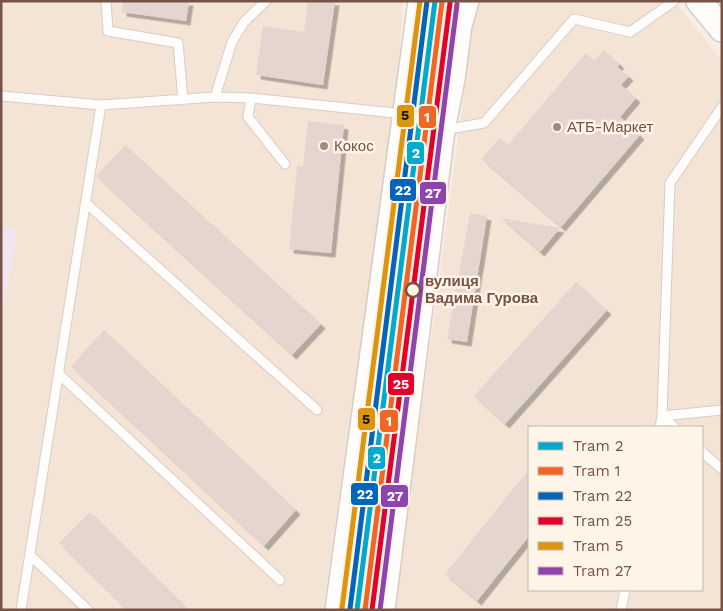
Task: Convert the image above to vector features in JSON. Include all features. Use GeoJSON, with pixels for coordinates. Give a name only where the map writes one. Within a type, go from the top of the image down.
{"type":"FeatureCollection","features":[{"type":"Feature","properties":{"kind":"main road"},"geometry":{"type":"LineString","coordinates":[[338,610],[421,1]]}},
{"type":"Feature","properties":{"kind":"main road"},"geometry":{"type":"LineString","coordinates":[[382,610],[442,130],[452,79],[459,25],[466,1]]}},
{"type":"Feature","properties":{"kind":"main road"},"geometry":{"type":"LineString","coordinates":[[700,1],[722,29]]}},
{"type":"Feature","properties":{"kind":"lane"},"geometry":{"type":"LineString","coordinates":[[106,1],[108,31],[178,43],[184,100]]}},
{"type":"Feature","properties":{"kind":"lane"},"geometry":{"type":"LineString","coordinates":[[215,97],[232,42],[244,22],[266,1]]}},
{"type":"Feature","properties":{"kind":"lane"},"geometry":{"type":"LineString","coordinates":[[442,130],[484,123],[574,19],[630,32],[674,1]]}},
{"type":"Feature","properties":{"kind":"lane"},"geometry":{"type":"LineString","coordinates":[[1,96],[101,105],[215,97],[251,98],[407,114]]}},
{"type":"Feature","properties":{"kind":"lane"},"geometry":{"type":"LineString","coordinates":[[251,98],[248,117],[285,164]]}},
{"type":"Feature","properties":{"kind":"lane"},"geometry":{"type":"LineString","coordinates":[[21,610],[101,105]]}},
{"type":"Feature","properties":{"kind":"lane"},"geometry":{"type":"LineString","coordinates":[[660,426],[670,183],[722,107]]}},
{"type":"Feature","properties":{"kind":"lane"},"geometry":{"type":"LineString","coordinates":[[86,203],[317,410]]}},
{"type":"Feature","properties":{"kind":"lane"},"geometry":{"type":"LineString","coordinates":[[59,374],[280,580]]}},
{"type":"Feature","properties":{"kind":"lane"},"geometry":{"type":"LineString","coordinates":[[662,416],[722,410]]}},
{"type":"Feature","properties":{"kind":"lane"},"geometry":{"type":"LineString","coordinates":[[662,416],[673,426]]}},
{"type":"Feature","properties":{"kind":"lane"},"geometry":{"type":"LineString","coordinates":[[703,453],[722,469]]}},
{"type":"Feature","properties":{"kind":"lane"},"geometry":{"type":"LineString","coordinates":[[30,555],[88,610]]}},
{"type":"Feature","properties":{"kind":"lane"},"geometry":{"type":"LineString","coordinates":[[621,610],[625,591]]}},
{"type":"Feature","properties":{"kind":"shaded area"},"geometry":{"type":"Polygon","coordinates":[[[1,1],[403,1],[396,97],[323,610],[1,610],[1,1]]]}},
{"type":"Feature","properties":{"kind":"shaded area"},"geometry":{"type":"Polygon","coordinates":[[[480,1],[675,1],[722,61],[722,610],[395,610],[473,24],[480,1]]]}},
{"type":"Feature","properties":{"kind":"shaded area"},"geometry":{"type":"Polygon","coordinates":[[[1,228],[17,231],[1,323],[1,228]]]}},
{"type":"Feature","properties":{"kind":"building"},"geometry":{"type":"Polygon","coordinates":[[[123,1],[189,1],[186,21],[122,12],[123,1]]]}},
{"type":"Feature","properties":{"kind":"building"},"geometry":{"type":"Polygon","coordinates":[[[308,1],[335,1],[323,85],[256,75],[263,26],[304,32],[308,1]]]}},
{"type":"Feature","properties":{"kind":"building","name":"АТБ-Маркет"},"geometry":{"type":"Polygon","coordinates":[[[604,50],[620,64],[617,67],[629,76],[621,85],[636,98],[620,117],[640,135],[561,227],[482,159],[499,138],[508,145],[586,53],[594,61],[604,50]]]}},
{"type":"Feature","properties":{"kind":"building"},"geometry":{"type":"Polygon","coordinates":[[[308,121],[344,125],[331,253],[289,249],[297,166],[303,166],[308,121]]]}},
{"type":"Feature","properties":{"kind":"building"},"geometry":{"type":"Polygon","coordinates":[[[125,145],[321,324],[292,355],[96,176],[125,145]]]}},
{"type":"Feature","properties":{"kind":"building"},"geometry":{"type":"Polygon","coordinates":[[[470,213],[487,216],[467,342],[447,339],[470,213]]]}},
{"type":"Feature","properties":{"kind":"building"},"geometry":{"type":"Polygon","coordinates":[[[501,218],[560,228],[540,252],[501,218]]]}},
{"type":"Feature","properties":{"kind":"building"},"geometry":{"type":"Polygon","coordinates":[[[576,282],[607,310],[505,424],[474,396],[576,282]]]}},
{"type":"Feature","properties":{"kind":"building"},"geometry":{"type":"Polygon","coordinates":[[[104,330],[296,510],[264,546],[71,366],[104,330]]]}},
{"type":"Feature","properties":{"kind":"building"},"geometry":{"type":"Polygon","coordinates":[[[528,470],[528,537],[477,601],[445,574],[528,470]]]}},
{"type":"Feature","properties":{"kind":"building"},"geometry":{"type":"Polygon","coordinates":[[[90,512],[189,610],[127,610],[59,543],[90,512]]]}},
{"type":"Feature","properties":{"kind":"tram line","name":"5"},"geometry":{"type":"LineString","coordinates":[[342,608],[420,1]]}},
{"type":"Feature","properties":{"kind":"tram line","name":"22"},"geometry":{"type":"LineString","coordinates":[[350,609],[427,1]]}},
{"type":"Feature","properties":{"kind":"tram line","name":"2"},"geometry":{"type":"LineString","coordinates":[[357,610],[435,1]]}},
{"type":"Feature","properties":{"kind":"tram line","name":"1"},"geometry":{"type":"LineString","coordinates":[[365,610],[442,2]]}},
{"type":"Feature","properties":{"kind":"tram line","name":"25"},"geometry":{"type":"LineString","coordinates":[[372,610],[450,3]]}},
{"type":"Feature","properties":{"kind":"tram line","name":"27"},"geometry":{"type":"LineString","coordinates":[[380,610],[457,4]]}},
{"type":"Feature","properties":{"kind":"place","name":"АТБ-Маркет"},"geometry":{"type":"Point","coordinates":[557,127]}},
{"type":"Feature","properties":{"kind":"place","name":"Кокос"},"geometry":{"type":"Point","coordinates":[324,146]}},
{"type":"Feature","properties":{"kind":"place","name":"вулиця Вадима Гурова"},"geometry":{"type":"Point","coordinates":[413,290]}}]}
